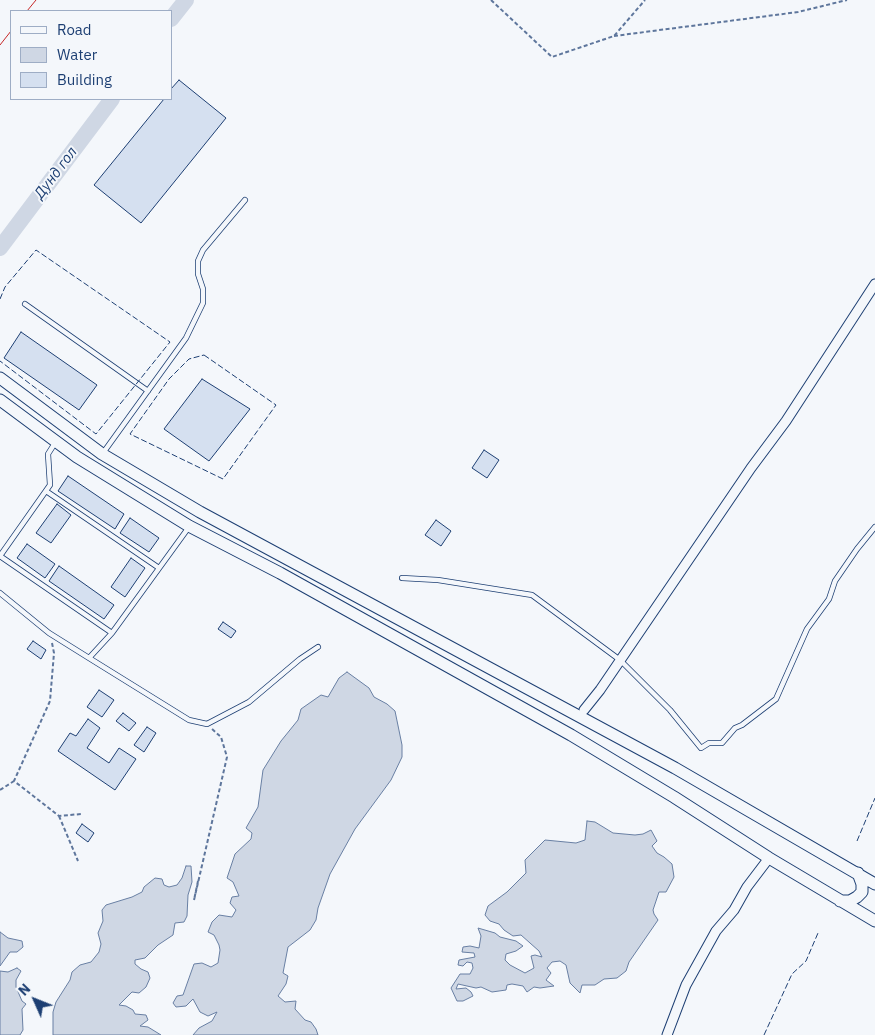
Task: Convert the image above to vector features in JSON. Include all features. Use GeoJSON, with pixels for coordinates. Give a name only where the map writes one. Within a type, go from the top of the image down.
{"type":"FeatureCollection","features":[{"type":"Feature","properties":{"kind":"main road"},"geometry":{"type":"LineString","coordinates":[[0,378],[102,454],[200,512],[675,768],[875,884]]}},
{"type":"Feature","properties":{"kind":"main road"},"geometry":{"type":"LineString","coordinates":[[0,400],[77,457],[189,526],[288,578],[571,734],[875,921]]}},
{"type":"Feature","properties":{"kind":"main road"},"geometry":{"type":"LineString","coordinates":[[840,901],[850,901],[862,892],[862,884],[858,873]]}},
{"type":"Feature","properties":{"kind":"street"},"geometry":{"type":"LineString","coordinates":[[584,710],[600,690],[751,468],[786,421],[875,284]]}},
{"type":"Feature","properties":{"kind":"street"},"geometry":{"type":"LineString","coordinates":[[667,1035],[686,985],[716,931],[734,910],[748,887],[770,858]]}},
{"type":"Feature","properties":{"kind":"lane"},"geometry":{"type":"LineString","coordinates":[[102,454],[186,338],[203,303],[203,289],[198,274],[198,261],[203,250],[245,200]]}},
{"type":"Feature","properties":{"kind":"lane"},"geometry":{"type":"LineString","coordinates":[[24,304],[148,391]]}},
{"type":"Feature","properties":{"kind":"lane"},"geometry":{"type":"LineString","coordinates":[[56,442],[48,454],[50,485],[0,556],[112,633]]}},
{"type":"Feature","properties":{"kind":"lane"},"geometry":{"type":"LineString","coordinates":[[46,491],[159,568]]}},
{"type":"Feature","properties":{"kind":"lane"},"geometry":{"type":"LineString","coordinates":[[89,658],[97,647],[104,643],[112,633],[189,526]]}},
{"type":"Feature","properties":{"kind":"lane"},"geometry":{"type":"LineString","coordinates":[[402,578],[438,580],[532,595],[620,660],[670,710],[701,748],[709,743],[722,743],[735,728],[742,725],[776,699],[807,629],[829,599],[835,581],[875,527]]}},
{"type":"Feature","properties":{"kind":"lane"},"geometry":{"type":"LineString","coordinates":[[0,592],[49,633],[189,720],[207,724],[249,702],[300,658],[318,647]]}},
{"type":"Feature","properties":{"kind":"path"},"geometry":{"type":"LineString","coordinates":[[491,0],[552,57],[614,36],[798,12],[847,0]]}},
{"type":"Feature","properties":{"kind":"path"},"geometry":{"type":"LineString","coordinates":[[614,36],[645,0]]}},
{"type":"Feature","properties":{"kind":"path"},"geometry":{"type":"LineString","coordinates":[[0,790],[14,781],[50,701],[54,653],[49,633]]}},
{"type":"Feature","properties":{"kind":"path"},"geometry":{"type":"LineString","coordinates":[[194,900],[227,757],[221,737],[207,724]]}},
{"type":"Feature","properties":{"kind":"path"},"geometry":{"type":"LineString","coordinates":[[14,781],[59,816],[78,861]]}},
{"type":"Feature","properties":{"kind":"path"},"geometry":{"type":"LineString","coordinates":[[59,816],[81,814]]}},
{"type":"Feature","properties":{"kind":"water"},"geometry":{"type":"Polygon","coordinates":[[[347,672],[369,688],[374,697],[395,711],[402,745],[402,757],[391,780],[355,829],[330,874],[318,908],[316,920],[310,930],[288,947],[283,973],[288,976],[286,984],[278,996],[285,1002],[296,1001],[295,1009],[305,1020],[311,1022],[318,1035],[193,1035],[199,1028],[212,1021],[217,1012],[208,1016],[200,1012],[193,999],[186,1006],[176,1007],[173,1003],[177,996],[183,995],[194,964],[202,963],[211,967],[218,963],[219,945],[214,935],[208,932],[212,922],[219,915],[232,917],[236,910],[230,903],[232,897],[239,896],[233,882],[227,878],[235,854],[251,839],[252,833],[246,828],[258,807],[263,770],[281,741],[298,720],[301,709],[321,695],[328,697],[339,678],[347,672]]]}},
{"type":"Feature","properties":{"kind":"water"},"geometry":{"type":"Polygon","coordinates":[[[587,821],[595,822],[613,833],[635,835],[651,830],[657,841],[652,846],[657,853],[672,864],[674,877],[666,892],[659,892],[653,910],[658,920],[629,962],[626,971],[617,978],[604,979],[595,985],[582,985],[580,993],[570,983],[566,965],[560,961],[552,962],[547,968],[551,973],[546,980],[554,986],[534,987],[527,992],[523,986],[512,984],[507,985],[506,990],[492,992],[481,987],[476,988],[458,984],[456,989],[466,988],[473,996],[463,1001],[457,1001],[451,988],[460,974],[470,974],[473,968],[472,963],[467,962],[463,966],[458,965],[459,960],[475,957],[474,953],[462,952],[463,947],[479,948],[481,936],[478,928],[516,941],[523,946],[516,951],[506,954],[505,960],[525,973],[534,968],[531,956],[542,957],[539,951],[521,935],[513,936],[499,924],[490,921],[485,915],[488,906],[507,892],[526,873],[525,860],[545,840],[576,843],[585,840],[587,821]]]}},
{"type":"Feature","properties":{"kind":"water"},"geometry":{"type":"Polygon","coordinates":[[[186,866],[191,866],[192,882],[188,895],[187,916],[184,922],[175,923],[173,935],[158,945],[145,958],[135,960],[135,964],[148,972],[150,978],[146,987],[139,993],[132,992],[119,1005],[126,1006],[133,1010],[135,1014],[146,1015],[148,1020],[140,1026],[148,1027],[161,1035],[53,1035],[53,1012],[56,1002],[70,980],[72,972],[80,965],[91,962],[99,952],[101,944],[98,933],[103,921],[102,910],[106,905],[142,892],[144,887],[155,878],[162,879],[164,885],[169,887],[177,885],[182,878],[186,866]]]}},
{"type":"Feature","properties":{"kind":"water"},"geometry":{"type":"Polygon","coordinates":[[[0,932],[8,938],[22,941],[23,947],[17,952],[10,952],[0,966],[0,932]]]}},
{"type":"Feature","properties":{"kind":"water"},"geometry":{"type":"Polygon","coordinates":[[[17,968],[21,971],[16,980],[16,987],[22,1001],[26,1004],[22,1009],[23,1030],[20,1035],[0,1035],[0,971],[8,972],[17,968]]]}},
{"type":"Feature","properties":{"kind":"building"},"geometry":{"type":"Polygon","coordinates":[[[179,80],[226,118],[141,223],[94,185],[163,100],[172,100],[172,88],[179,80]]]}},
{"type":"Feature","properties":{"kind":"building"},"geometry":{"type":"Polygon","coordinates":[[[21,332],[97,385],[79,410],[4,358],[21,332]]]}},
{"type":"Feature","properties":{"kind":"building"},"geometry":{"type":"Polygon","coordinates":[[[202,379],[250,409],[209,461],[164,429],[202,379]]]}},
{"type":"Feature","properties":{"kind":"building"},"geometry":{"type":"Polygon","coordinates":[[[484,450],[499,460],[487,478],[472,468],[484,450]]]}},
{"type":"Feature","properties":{"kind":"building"},"geometry":{"type":"Polygon","coordinates":[[[68,476],[124,514],[115,529],[58,491],[68,476]]]}},
{"type":"Feature","properties":{"kind":"building"},"geometry":{"type":"Polygon","coordinates":[[[57,504],[71,515],[51,543],[36,533],[57,504]]]}},
{"type":"Feature","properties":{"kind":"building"},"geometry":{"type":"Polygon","coordinates":[[[130,518],[159,538],[149,552],[120,533],[130,518]]]}},
{"type":"Feature","properties":{"kind":"building"},"geometry":{"type":"Polygon","coordinates":[[[436,520],[451,531],[441,546],[425,535],[436,520]]]}},
{"type":"Feature","properties":{"kind":"building"},"geometry":{"type":"Polygon","coordinates":[[[27,544],[55,564],[45,578],[17,558],[27,544]]]}},
{"type":"Feature","properties":{"kind":"building"},"geometry":{"type":"Polygon","coordinates":[[[131,558],[145,568],[125,597],[111,587],[131,558]]]}},
{"type":"Feature","properties":{"kind":"building"},"geometry":{"type":"Polygon","coordinates":[[[59,566],[114,605],[104,619],[49,581],[59,566]]]}},
{"type":"Feature","properties":{"kind":"building"},"geometry":{"type":"Polygon","coordinates":[[[223,622],[236,631],[231,638],[218,629],[223,622]]]}},
{"type":"Feature","properties":{"kind":"building"},"geometry":{"type":"Polygon","coordinates":[[[33,641],[46,650],[41,659],[27,649],[33,641]]]}},
{"type":"Feature","properties":{"kind":"building"},"geometry":{"type":"Polygon","coordinates":[[[99,690],[114,700],[102,717],[87,707],[99,690]]]}},
{"type":"Feature","properties":{"kind":"building"},"geometry":{"type":"Polygon","coordinates":[[[123,713],[136,723],[129,731],[116,721],[123,713]]]}},
{"type":"Feature","properties":{"kind":"building"},"geometry":{"type":"Polygon","coordinates":[[[88,719],[100,728],[87,748],[109,763],[119,748],[136,759],[115,790],[58,751],[70,733],[76,736],[88,719]]]}},
{"type":"Feature","properties":{"kind":"building"},"geometry":{"type":"Polygon","coordinates":[[[147,727],[156,733],[144,752],[134,745],[147,727]]]}},
{"type":"Feature","properties":{"kind":"building"},"geometry":{"type":"Polygon","coordinates":[[[82,824],[94,833],[88,842],[76,833],[82,824]]]}},
{"type":"Feature","properties":{"kind":"waterway","name":"Дунд гол"},"geometry":{"type":"LineString","coordinates":[[172,18],[186,0]]}},
{"type":"Feature","properties":{"kind":"waterway","name":"Дунд гол"},"geometry":{"type":"LineString","coordinates":[[0,248],[111,100]]}},
{"type":"Feature","properties":{"kind":"fence"},"geometry":{"type":"LineString","coordinates":[[0,299],[5,287],[36,250],[170,342],[96,434],[0,361]]}},
{"type":"Feature","properties":{"kind":"fence"},"geometry":{"type":"LineString","coordinates":[[204,355],[276,405],[223,479],[130,434],[169,379],[189,359],[204,355]]}},
{"type":"Feature","properties":{"kind":"fence"},"geometry":{"type":"LineString","coordinates":[[857,841],[875,798]]}},
{"type":"Feature","properties":{"kind":"fence"},"geometry":{"type":"LineString","coordinates":[[764,1035],[792,974],[806,961],[818,933]]}},
{"type":"Feature","properties":{"kind":"power"},"geometry":{"type":"LineString","coordinates":[[28,10],[36,0]]}},
{"type":"Feature","properties":{"kind":"power"},"geometry":{"type":"LineString","coordinates":[[0,45],[10,32]]}}]}
